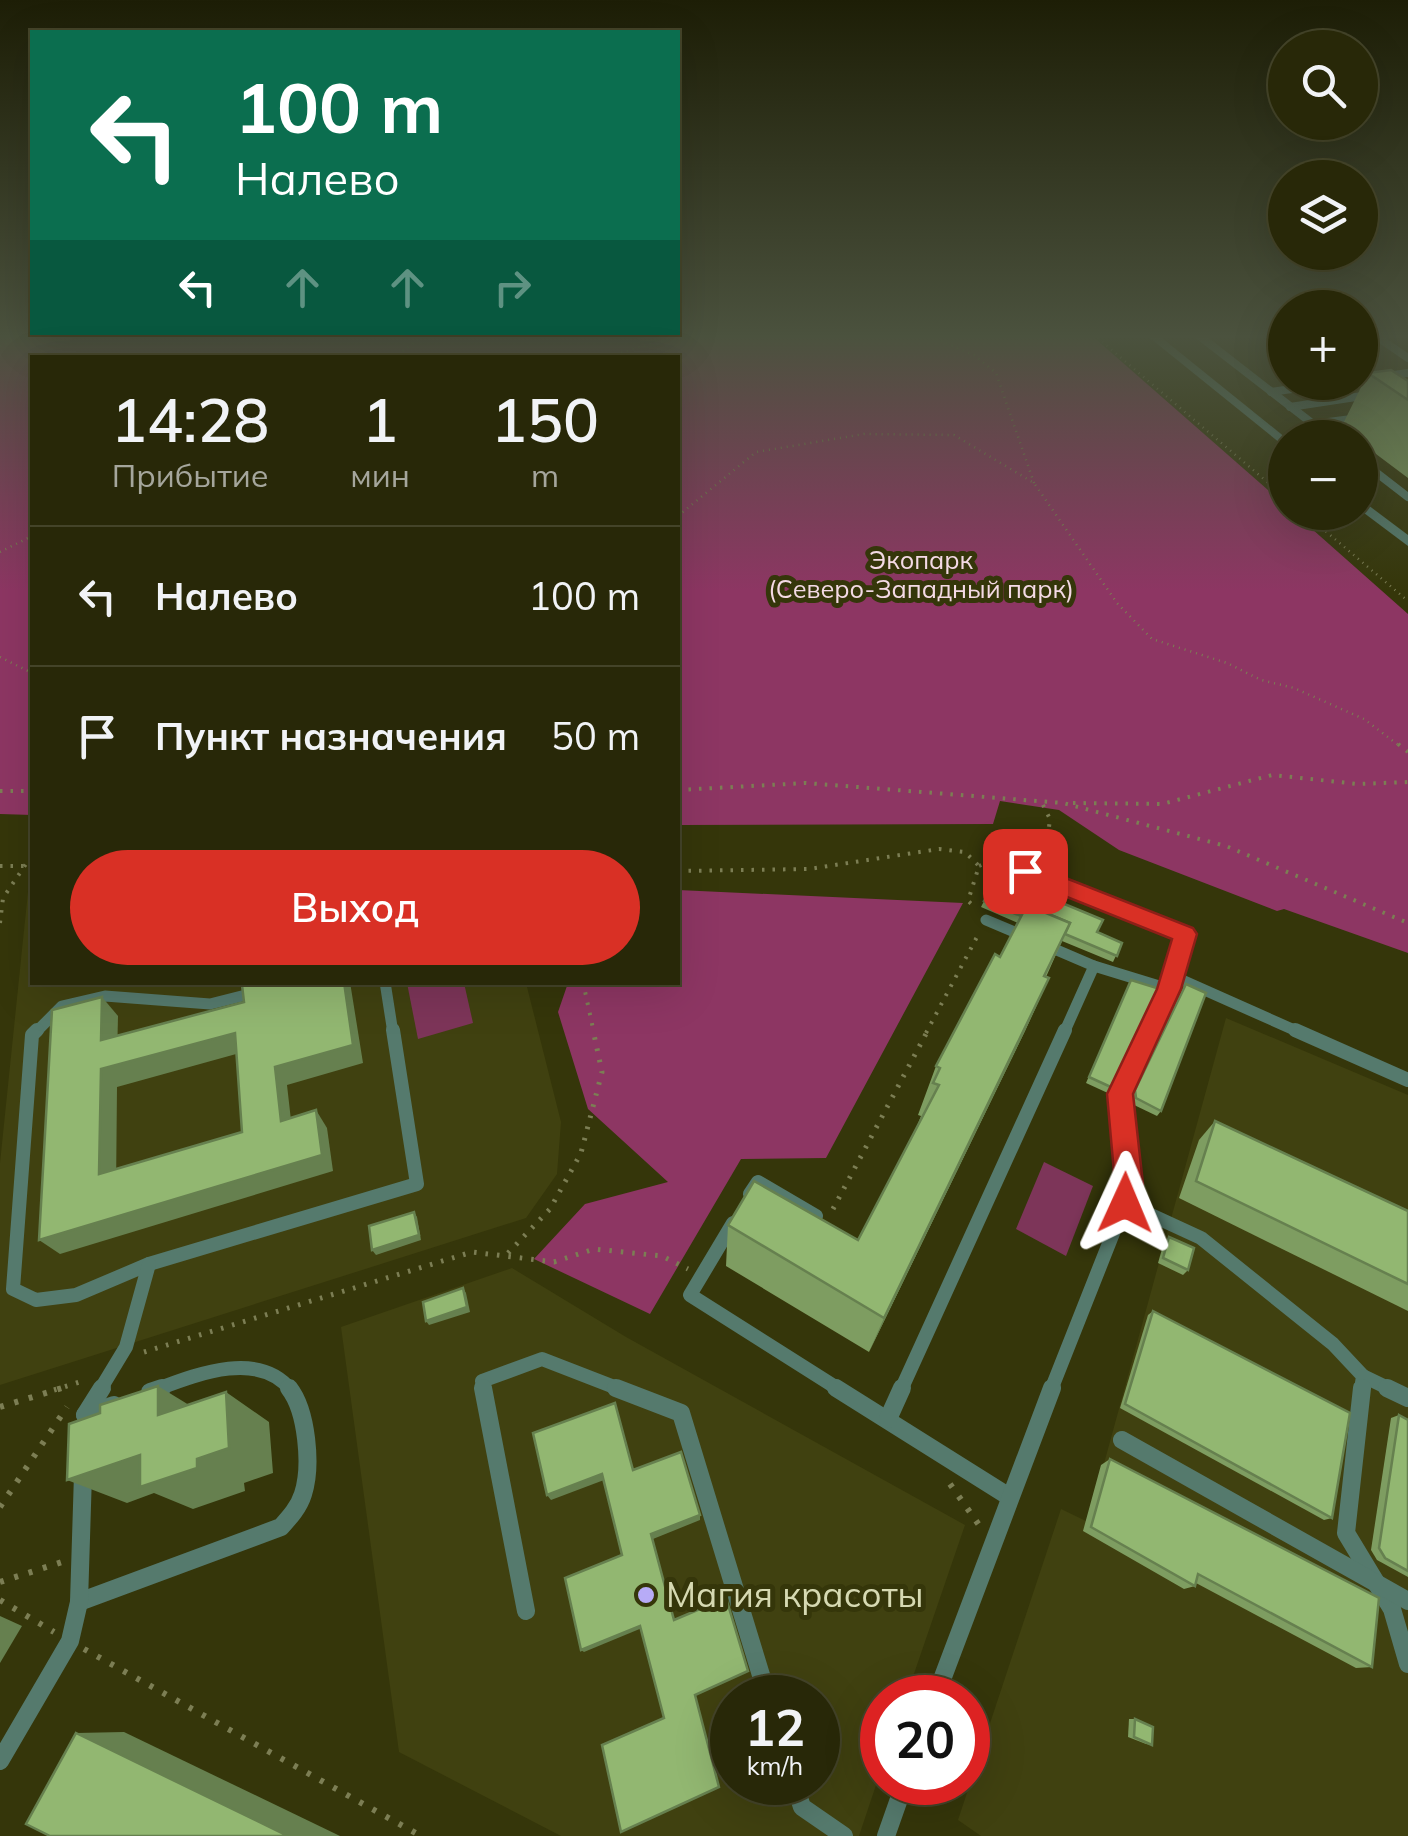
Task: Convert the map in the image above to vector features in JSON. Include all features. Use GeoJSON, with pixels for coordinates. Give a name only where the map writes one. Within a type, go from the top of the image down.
{"type":"FeatureCollection","features":[{"type":"Feature","properties":{"kind":"street"},"geometry":{"type":"LineString","coordinates":[[1378,518],[1408,542]]}},
{"type":"Feature","properties":{"kind":"lane"},"geometry":{"type":"LineString","coordinates":[[1378,474],[1408,497]]}},
{"type":"Feature","properties":{"kind":"lane"},"geometry":{"type":"LineString","coordinates":[[943,1675],[990,1541],[1125,1203],[1129,1184],[1120,1094],[1171,983],[1185,934],[1025,871]]}},
{"type":"Feature","properties":{"kind":"lane"},"geometry":{"type":"LineString","coordinates":[[986,920],[1094,966],[1171,983],[1408,1080]]}},
{"type":"Feature","properties":{"kind":"lane"},"geometry":{"type":"LineString","coordinates":[[888,1419],[1094,966]]}},
{"type":"Feature","properties":{"kind":"lane"},"geometry":{"type":"LineString","coordinates":[[278,987],[210,1004],[105,996],[62,1006],[32,1035],[13,1289],[36,1300],[76,1295],[149,1264],[417,1184],[384,985]]}},
{"type":"Feature","properties":{"kind":"lane"},"geometry":{"type":"LineString","coordinates":[[826,1222],[758,1182],[690,1294],[1008,1496]]}},
{"type":"Feature","properties":{"kind":"lane"},"geometry":{"type":"LineString","coordinates":[[1125,1203],[1202,1238],[1332,1344],[1362,1376],[1408,1398]]}},
{"type":"Feature","properties":{"kind":"lane"},"geometry":{"type":"LineString","coordinates":[[0,1761],[70,1641],[79,1602],[85,1433],[126,1347],[149,1264]]}},
{"type":"Feature","properties":{"kind":"lane"},"geometry":{"type":"LineString","coordinates":[[526,1611],[482,1382],[542,1360],[681,1413],[761,1675]]}},
{"type":"Feature","properties":{"kind":"lane"},"geometry":{"type":"LineString","coordinates":[[79,1602],[281,1527],[301,1506],[307,1480],[300,1400],[282,1377],[248,1368],[208,1371],[85,1433]]}},
{"type":"Feature","properties":{"kind":"lane"},"geometry":{"type":"LineString","coordinates":[[1362,1376],[1346,1533],[1392,1610],[1408,1664]]}},
{"type":"Feature","properties":{"kind":"lane"},"geometry":{"type":"LineString","coordinates":[[1122,1440],[1408,1601]]}},
{"type":"Feature","properties":{"kind":"lane"},"geometry":{"type":"LineString","coordinates":[[801,1805],[844,1836]]}},
{"type":"Feature","properties":{"kind":"lane"},"geometry":{"type":"LineString","coordinates":[[886,1836],[897,1805]]}},
{"type":"Feature","properties":{"kind":"path"},"geometry":{"type":"LineString","coordinates":[[1011,420],[1022,463],[1034,483],[1117,603],[1152,639],[1294,688],[1364,719],[1408,752]]}},
{"type":"Feature","properties":{"kind":"path"},"geometry":{"type":"LineString","coordinates":[[1194,420],[1268,483]]}},
{"type":"Feature","properties":{"kind":"path"},"geometry":{"type":"LineString","coordinates":[[680,514],[756,452],[864,434],[954,435],[1034,483]]}},
{"type":"Feature","properties":{"kind":"path"},"geometry":{"type":"LineString","coordinates":[[1324,530],[1408,601]]}},
{"type":"Feature","properties":{"kind":"path"},"geometry":{"type":"LineString","coordinates":[[0,552],[30,537]]}},
{"type":"Feature","properties":{"kind":"path"},"geometry":{"type":"LineString","coordinates":[[0,657],[30,672]]}},
{"type":"Feature","properties":{"kind":"path"},"geometry":{"type":"LineString","coordinates":[[680,790],[806,783],[1041,802],[1162,804],[1272,775],[1358,784],[1408,782]]}},
{"type":"Feature","properties":{"kind":"path"},"geometry":{"type":"LineString","coordinates":[[0,792],[30,791]]}},
{"type":"Feature","properties":{"kind":"path"},"geometry":{"type":"LineString","coordinates":[[826,1222],[986,920],[968,901],[978,866],[994,853],[1048,835],[1050,819],[1041,802]]}},
{"type":"Feature","properties":{"kind":"path"},"geometry":{"type":"LineString","coordinates":[[1063,803],[1226,846],[1408,924]]}},
{"type":"Feature","properties":{"kind":"path"},"geometry":{"type":"LineString","coordinates":[[680,871],[809,870],[939,848],[964,852],[978,866]]}},
{"type":"Feature","properties":{"kind":"path"},"geometry":{"type":"LineString","coordinates":[[0,923],[3,898],[30,857]]}},
{"type":"Feature","properties":{"kind":"path"},"geometry":{"type":"LineString","coordinates":[[0,866],[30,866]]}},
{"type":"Feature","properties":{"kind":"path"},"geometry":{"type":"LineString","coordinates":[[507,1254],[550,1209],[582,1153],[602,1072],[585,985]]}},
{"type":"Feature","properties":{"kind":"path"},"geometry":{"type":"LineString","coordinates":[[0,1407],[84,1380],[143,1352],[472,1252],[554,1262],[594,1249],[662,1256],[702,1276]]}},
{"type":"Feature","properties":{"kind":"path"},"geometry":{"type":"LineString","coordinates":[[0,1507],[84,1380]]}},
{"type":"Feature","properties":{"kind":"path"},"geometry":{"type":"LineString","coordinates":[[947,1480],[990,1541]]}},
{"type":"Feature","properties":{"kind":"path"},"geometry":{"type":"LineString","coordinates":[[0,1582],[80,1556]]}},
{"type":"Feature","properties":{"kind":"path"},"geometry":{"type":"LineString","coordinates":[[0,1600],[421,1836]]}},
{"type":"Feature","properties":{"kind":"shaded area"},"geometry":{"type":"Polygon","coordinates":[[[29,882],[30,985],[527,985],[561,1122],[557,1174],[526,1218],[0,1385],[0,1163],[29,882]]]}},
{"type":"Feature","properties":{"kind":"shaded area"},"geometry":{"type":"Polygon","coordinates":[[[407,985],[464,985],[473,1023],[418,1039],[407,985]]]}},
{"type":"Feature","properties":{"kind":"shaded area"},"geometry":{"type":"Polygon","coordinates":[[[1226,1018],[1408,1095],[1408,1836],[981,1836],[958,1820],[963,1805],[990,1805],[990,1723],[1061,1509],[1088,1522],[1226,1018]]]}},
{"type":"Feature","properties":{"kind":"shaded area"},"geometry":{"type":"Polygon","coordinates":[[[1044,1162],[1093,1186],[1066,1256],[1016,1229],[1044,1162]]]}},
{"type":"Feature","properties":{"kind":"shaded area"},"geometry":{"type":"Polygon","coordinates":[[[512,1268],[626,1337],[965,1525],[914,1675],[860,1675],[860,1805],[869,1805],[859,1836],[561,1836],[399,1752],[341,1327],[512,1268]]]}},
{"type":"Feature","properties":{"kind":"green space","name":"Экопарк (Северо-Западный парк)"},"geometry":{"type":"Polygon","coordinates":[[[0,420],[30,420],[30,815],[0,814],[0,420]]]}},
{"type":"Feature","properties":{"kind":"green space","name":"Экопарк (Северо-Западный парк)"},"geometry":{"type":"Polygon","coordinates":[[[680,420],[1188,420],[1268,490],[1268,530],[1313,530],[1408,614],[1408,953],[1284,909],[1277,911],[1119,850],[1059,810],[1000,801],[993,824],[680,825],[680,420]]]}},
{"type":"Feature","properties":{"kind":"green space"},"geometry":{"type":"Polygon","coordinates":[[[680,890],[963,903],[826,1158],[741,1159],[650,1314],[534,1259],[585,1204],[668,1182],[588,1109],[558,1012],[567,985],[680,985],[680,890]]]}},
{"type":"Feature","properties":{"kind":"building"},"geometry":{"type":"Polygon","coordinates":[[[1014,846],[1031,853],[1019,860],[1021,871],[1014,883],[1103,920],[1097,932],[1122,943],[1117,956],[1065,934],[1070,923],[1027,905],[1021,916],[984,901],[1014,846]]]}},
{"type":"Feature","properties":{"kind":"building"},"geometry":{"type":"Polygon","coordinates":[[[1027,905],[1070,923],[1044,976],[1049,978],[884,1318],[728,1225],[754,1181],[858,1240],[939,1085],[933,1083],[940,1068],[936,1066],[995,954],[1000,957],[1027,905]]]}},
{"type":"Feature","properties":{"kind":"building"},"geometry":{"type":"Polygon","coordinates":[[[1131,980],[1160,989],[1113,1088],[1089,1077],[1131,980]]]}},
{"type":"Feature","properties":{"kind":"building"},"geometry":{"type":"Polygon","coordinates":[[[1186,984],[1206,993],[1161,1111],[1136,1098],[1135,1090],[1186,984]]]}},
{"type":"Feature","properties":{"kind":"building"},"geometry":{"type":"Polygon","coordinates":[[[242,985],[344,985],[353,1045],[275,1067],[281,1121],[316,1110],[322,1155],[39,1240],[52,1010],[102,997],[101,1040],[244,1002],[242,985]],[[235,1033],[101,1069],[99,1174],[242,1132],[235,1033]]]}},
{"type":"Feature","properties":{"kind":"building"},"geometry":{"type":"Polygon","coordinates":[[[1215,1121],[1408,1211],[1408,1284],[1196,1181],[1215,1121]]]}},
{"type":"Feature","properties":{"kind":"building"},"geometry":{"type":"Polygon","coordinates":[[[414,1212],[419,1235],[372,1250],[369,1226],[414,1212]]]}},
{"type":"Feature","properties":{"kind":"building"},"geometry":{"type":"Polygon","coordinates":[[[1169,1237],[1194,1248],[1188,1270],[1163,1258],[1169,1237]]]}},
{"type":"Feature","properties":{"kind":"building"},"geometry":{"type":"Polygon","coordinates":[[[463,1288],[467,1307],[426,1321],[423,1302],[463,1288]]]}},
{"type":"Feature","properties":{"kind":"building"},"geometry":{"type":"Polygon","coordinates":[[[1153,1311],[1350,1413],[1332,1518],[1125,1404],[1153,1311]]]}},
{"type":"Feature","properties":{"kind":"building"},"geometry":{"type":"Polygon","coordinates":[[[158,1386],[158,1415],[226,1392],[229,1448],[197,1459],[197,1468],[140,1487],[140,1455],[67,1480],[69,1424],[100,1413],[100,1405],[158,1386]]]}},
{"type":"Feature","properties":{"kind":"building"},"geometry":{"type":"Polygon","coordinates":[[[615,1403],[633,1470],[681,1452],[700,1515],[651,1534],[674,1620],[726,1598],[748,1671],[739,1675],[710,1675],[710,1688],[695,1695],[710,1752],[710,1791],[621,1832],[602,1745],[664,1718],[640,1626],[581,1650],[565,1578],[622,1555],[602,1474],[547,1495],[533,1433],[615,1403]]]}},
{"type":"Feature","properties":{"kind":"building"},"geometry":{"type":"Polygon","coordinates":[[[1399,1415],[1408,1420],[1408,1571],[1385,1558],[1379,1548],[1399,1415]]]}},
{"type":"Feature","properties":{"kind":"building"},"geometry":{"type":"Polygon","coordinates":[[[1110,1459],[1379,1598],[1372,1667],[1198,1574],[1195,1586],[1091,1527],[1110,1459]]]}},
{"type":"Feature","properties":{"kind":"building"},"geometry":{"type":"Polygon","coordinates":[[[1135,1719],[1153,1727],[1152,1745],[1134,1737],[1135,1719]]]}},
{"type":"Feature","properties":{"kind":"building"},"geometry":{"type":"Polygon","coordinates":[[[76,1733],[288,1836],[50,1836],[26,1824],[76,1733]]]}},
{"type":"Feature","properties":{"kind":"place","name":"Магия красоты"},"geometry":{"type":"Point","coordinates":[646,1595]}},
{"type":"Feature","properties":{"kind":"route"},"geometry":{"type":"LineString","coordinates":[[1025,871],[1185,934],[1169,989],[1120,1094],[1129,1184],[1125,1203]]}}]}
